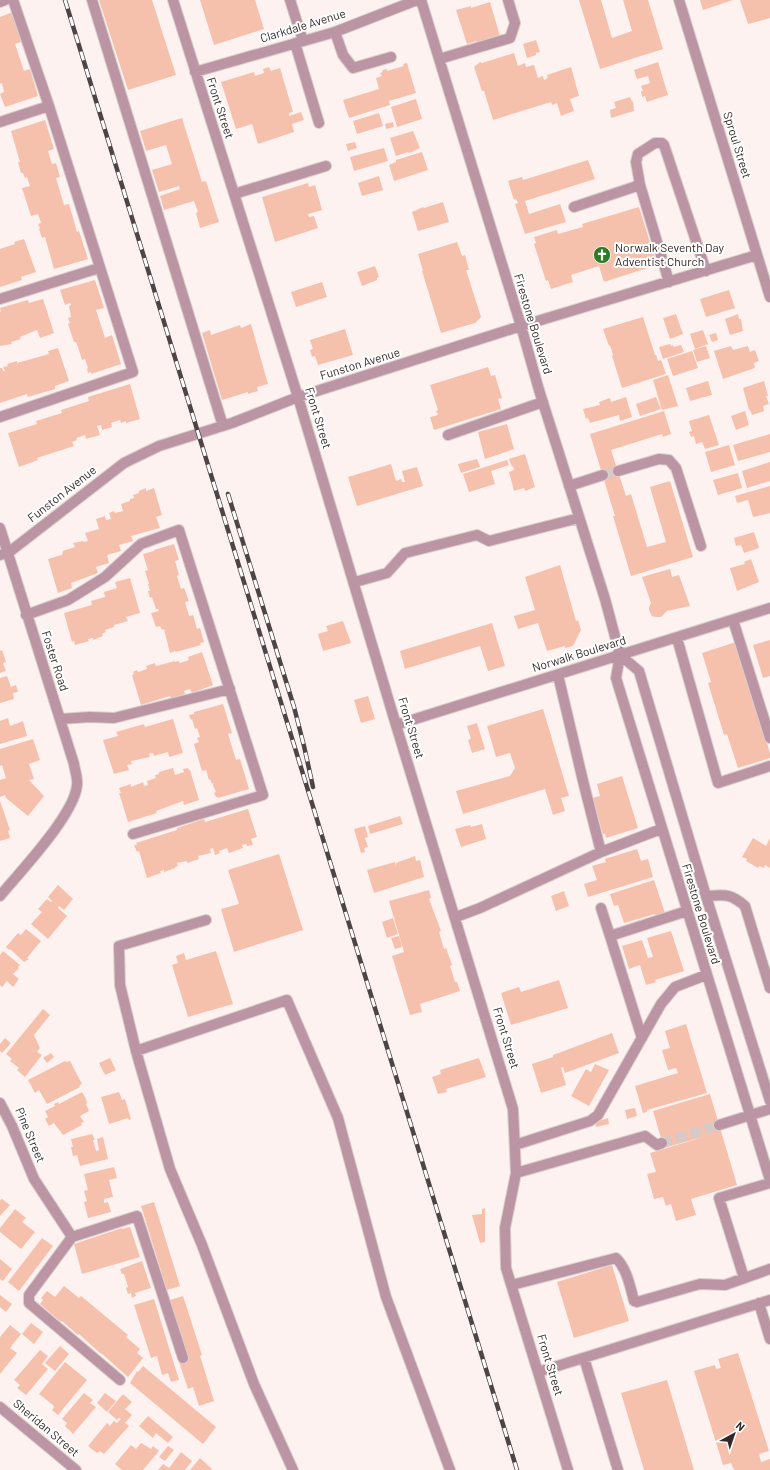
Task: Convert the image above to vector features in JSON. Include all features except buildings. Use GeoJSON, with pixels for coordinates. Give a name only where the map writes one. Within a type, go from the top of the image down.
{"type":"FeatureCollection","features":[{"type":"Feature","properties":{"kind":"street"},"geometry":{"type":"LineString","coordinates":[[0,2],[5,0]]}},
{"type":"Feature","properties":{"kind":"street"},"geometry":{"type":"LineString","coordinates":[[0,417],[133,372],[49,106],[13,0]]}},
{"type":"Feature","properties":{"kind":"street"},"geometry":{"type":"LineString","coordinates":[[92,0],[223,426]]}},
{"type":"Feature","properties":{"kind":"street","name":"Front Street"},"geometry":{"type":"LineString","coordinates":[[173,0],[355,582],[396,725],[456,918],[513,1110],[516,1173],[505,1228],[506,1268],[568,1470]]}},
{"type":"Feature","properties":{"kind":"street"},"geometry":{"type":"LineString","coordinates":[[290,0],[319,123]]}},
{"type":"Feature","properties":{"kind":"street","name":"Clarkdale Avenue"},"geometry":{"type":"LineString","coordinates":[[195,72],[335,32],[417,0]]}},
{"type":"Feature","properties":{"kind":"street","name":"Firestone Boulevard"},"geometry":{"type":"LineString","coordinates":[[421,0],[543,402],[605,599],[620,655],[616,678],[686,911],[770,1181]]}},
{"type":"Feature","properties":{"kind":"street"},"geometry":{"type":"LineString","coordinates":[[439,59],[510,38],[515,23],[508,0]]}},
{"type":"Feature","properties":{"kind":"street","name":"Sproul Street"},"geometry":{"type":"LineString","coordinates":[[679,0],[770,297]]}},
{"type":"Feature","properties":{"kind":"street"},"geometry":{"type":"LineString","coordinates":[[335,32],[344,55],[353,68],[391,57]]}},
{"type":"Feature","properties":{"kind":"street"},"geometry":{"type":"LineString","coordinates":[[0,122],[49,106]]}},
{"type":"Feature","properties":{"kind":"street"},"geometry":{"type":"LineString","coordinates":[[669,282],[640,185],[636,162],[638,154],[655,143],[662,143],[664,145],[706,271]]}},
{"type":"Feature","properties":{"kind":"street"},"geometry":{"type":"LineString","coordinates":[[234,194],[326,166]]}},
{"type":"Feature","properties":{"kind":"street"},"geometry":{"type":"LineString","coordinates":[[574,208],[640,185]]}},
{"type":"Feature","properties":{"kind":"street","name":"Funston Avenue"},"geometry":{"type":"LineString","coordinates":[[4,554],[124,463],[159,446],[223,426],[298,397],[521,326],[757,255]]}},
{"type":"Feature","properties":{"kind":"street"},"geometry":{"type":"LineString","coordinates":[[0,299],[99,268]]}},
{"type":"Feature","properties":{"kind":"street"},"geometry":{"type":"LineString","coordinates":[[448,435],[543,402]]}},
{"type":"Feature","properties":{"kind":"street"},"geometry":{"type":"LineString","coordinates":[[618,471],[659,459],[669,460],[676,468],[701,546]]}},
{"type":"Feature","properties":{"kind":"street"},"geometry":{"type":"LineString","coordinates":[[569,486],[603,475]]}},
{"type":"Feature","properties":{"kind":"street"},"geometry":{"type":"LineString","coordinates":[[355,582],[387,573],[405,553],[477,535],[489,541],[579,518]]}},
{"type":"Feature","properties":{"kind":"street","name":"Foster Road"},"geometry":{"type":"LineString","coordinates":[[0,528],[4,554],[26,615],[60,719],[74,764],[77,785],[72,802],[57,826],[0,896]]}},
{"type":"Feature","properties":{"kind":"street"},"geometry":{"type":"LineString","coordinates":[[26,615],[68,600],[105,577],[141,544],[178,530],[263,795],[133,834]]}},
{"type":"Feature","properties":{"kind":"street","name":"Norwalk Boulevard"},"geometry":{"type":"LineString","coordinates":[[396,725],[770,608]]}},
{"type":"Feature","properties":{"kind":"street"},"geometry":{"type":"LineString","coordinates":[[734,620],[770,738]]}},
{"type":"Feature","properties":{"kind":"street"},"geometry":{"type":"LineString","coordinates":[[677,638],[718,783],[770,766]]}},
{"type":"Feature","properties":{"kind":"street","name":"Firestone Boulevard"},"geometry":{"type":"LineString","coordinates":[[620,655],[639,671],[706,896],[770,1101]]}},
{"type":"Feature","properties":{"kind":"street"},"geometry":{"type":"LineString","coordinates":[[558,674],[601,852]]}},
{"type":"Feature","properties":{"kind":"street"},"geometry":{"type":"LineString","coordinates":[[60,719],[90,717],[114,718],[230,689]]}},
{"type":"Feature","properties":{"kind":"street"},"geometry":{"type":"LineString","coordinates":[[456,918],[601,852],[661,829]]}},
{"type":"Feature","properties":{"kind":"street"},"geometry":{"type":"LineString","coordinates":[[706,896],[726,895],[735,898],[745,906],[770,988]]}},
{"type":"Feature","properties":{"kind":"street"},"geometry":{"type":"LineString","coordinates":[[600,908],[642,1038]]}},
{"type":"Feature","properties":{"kind":"street"},"geometry":{"type":"LineString","coordinates":[[610,936],[686,911]]}},
{"type":"Feature","properties":{"kind":"street"},"geometry":{"type":"LineString","coordinates":[[206,920],[119,946],[120,985],[136,1051],[170,1169],[202,1245],[254,1384],[293,1470]]}},
{"type":"Feature","properties":{"kind":"street"},"geometry":{"type":"LineString","coordinates":[[515,1144],[590,1121],[598,1115],[661,1004],[675,987],[706,975]]}},
{"type":"Feature","properties":{"kind":"street"},"geometry":{"type":"LineString","coordinates":[[136,1051],[287,1000],[338,1118],[386,1297],[450,1470]]}},
{"type":"Feature","properties":{"kind":"street","name":"Pine Street"},"geometry":{"type":"LineString","coordinates":[[0,1103],[12,1126],[34,1179],[72,1236]]}},
{"type":"Feature","properties":{"kind":"street"},"geometry":{"type":"LineString","coordinates":[[719,1125],[770,1109]]}},
{"type":"Feature","properties":{"kind":"street"},"geometry":{"type":"LineString","coordinates":[[516,1173],[645,1136],[657,1145],[662,1143]]}},
{"type":"Feature","properties":{"kind":"street"},"geometry":{"type":"LineString","coordinates":[[744,1278],[719,1198],[770,1181]]}},
{"type":"Feature","properties":{"kind":"street"},"geometry":{"type":"LineString","coordinates":[[120,1380],[29,1303],[29,1294],[72,1236],[137,1216],[183,1358]]}},
{"type":"Feature","properties":{"kind":"street"},"geometry":{"type":"LineString","coordinates":[[512,1285],[616,1258],[625,1269],[634,1301],[637,1302],[700,1284],[726,1285],[770,1269]]}},
{"type":"Feature","properties":{"kind":"street"},"geometry":{"type":"LineString","coordinates":[[538,1372],[770,1300]]}},
{"type":"Feature","properties":{"kind":"street"},"geometry":{"type":"LineString","coordinates":[[759,1303],[770,1339]]}},
{"type":"Feature","properties":{"kind":"street"},"geometry":{"type":"LineString","coordinates":[[584,1358],[618,1470]]}},
{"type":"Feature","properties":{"kind":"street","name":"Sheridan Street"},"geometry":{"type":"LineString","coordinates":[[0,1407],[76,1470]]}},
{"type":"Feature","properties":{"kind":"tunnel"},"geometry":{"type":"LineString","coordinates":[[603,475],[618,471]]}},
{"type":"Feature","properties":{"kind":"tunnel"},"geometry":{"type":"LineString","coordinates":[[662,1143],[719,1125]]}},
{"type":"Feature","properties":{"kind":"railway"},"geometry":{"type":"LineString","coordinates":[[65,0],[517,1470]]}},
{"type":"Feature","properties":{"kind":"railway"},"geometry":{"type":"LineString","coordinates":[[228,494],[294,707],[313,787]]}},
{"type":"Feature","properties":{"kind":"place","name":"Norwalk Seventh Day Adventist Church"},"geometry":{"type":"Point","coordinates":[602,255]}}]}
